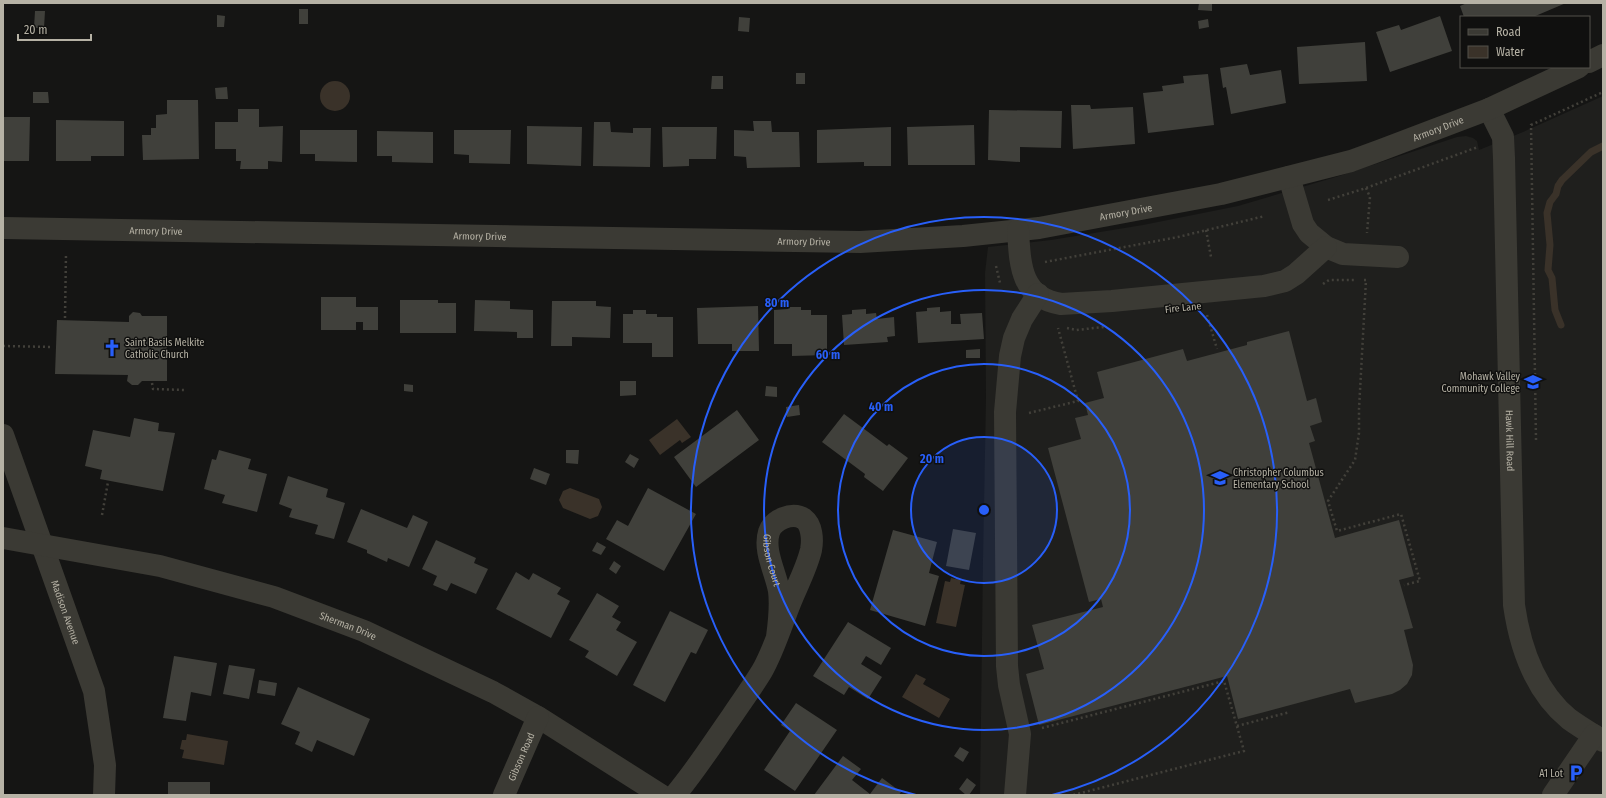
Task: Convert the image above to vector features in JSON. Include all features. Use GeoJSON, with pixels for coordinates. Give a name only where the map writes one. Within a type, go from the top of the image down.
{"type":"FeatureCollection","features":[{"type":"Feature","properties":{"kind":"street"},"geometry":{"type":"LineString","coordinates":[[1590,62],[1603,55]]}},
{"type":"Feature","properties":{"kind":"street","name":"Armory Drive"},"geometry":{"type":"LineString","coordinates":[[3,228],[860,242],[963,236],[1039,228],[1221,194],[1351,161],[1490,108],[1577,68]]}},
{"type":"Feature","properties":{"kind":"street","name":"Hawk Hill Road"},"geometry":{"type":"LineString","coordinates":[[1490,108],[1503,137],[1514,605],[1517,628],[1523,650],[1544,691],[1556,707],[1570,719],[1598,738]]}},
{"type":"Feature","properties":{"kind":"street"},"geometry":{"type":"LineString","coordinates":[[1289,177],[1303,224],[1309,232],[1318,254]]}},
{"type":"Feature","properties":{"kind":"street"},"geometry":{"type":"LineString","coordinates":[[1018,230],[1020,264],[1029,285],[1041,296],[1061,304],[1089,303],[1264,286],[1285,281],[1296,274],[1318,254],[1398,257]]}},
{"type":"Feature","properties":{"kind":"street"},"geometry":{"type":"LineString","coordinates":[[1015,795],[1020,734],[1009,685],[1007,666],[1005,412],[1010,356],[1014,338],[1022,319],[1041,296]]}},
{"type":"Feature","properties":{"kind":"street","name":"Madison Avenue"},"geometry":{"type":"LineString","coordinates":[[3,435],[94,691],[105,765],[104,795]]}},
{"type":"Feature","properties":{"kind":"street","name":"Sherman Drive"},"geometry":{"type":"LineString","coordinates":[[3,538],[160,566],[274,598],[368,632],[493,692],[538,717],[661,795]]}},
{"type":"Feature","properties":{"kind":"street"},"geometry":{"type":"LineString","coordinates":[[675,795],[694,773],[762,670],[777,637]]}},
{"type":"Feature","properties":{"kind":"street","name":"Gibson Road"},"geometry":{"type":"LineString","coordinates":[[504,795],[538,717]]}},
{"type":"Feature","properties":{"kind":"street"},"geometry":{"type":"LineString","coordinates":[[1554,795],[1598,738]]}},
{"type":"Feature","properties":{"kind":"path"},"geometry":{"type":"LineString","coordinates":[[1536,447],[1531,125],[1603,92]]}},
{"type":"Feature","properties":{"kind":"path"},"geometry":{"type":"LineString","coordinates":[[1328,200],[1366,188],[1478,147]]}},
{"type":"Feature","properties":{"kind":"path"},"geometry":{"type":"LineString","coordinates":[[1362,237],[1368,233],[1370,197],[1366,188]]}},
{"type":"Feature","properties":{"kind":"path"},"geometry":{"type":"LineString","coordinates":[[1043,262],[1206,230],[1265,216]]}},
{"type":"Feature","properties":{"kind":"path"},"geometry":{"type":"LineString","coordinates":[[1206,230],[1211,257]]}},
{"type":"Feature","properties":{"kind":"path"},"geometry":{"type":"LineString","coordinates":[[65,318],[66,246]]}},
{"type":"Feature","properties":{"kind":"path"},"geometry":{"type":"LineString","coordinates":[[1320,285],[1329,280],[1366,280],[1359,409],[1360,433],[1355,460],[1328,501],[1337,531],[1401,514],[1420,581],[1404,585]]}},
{"type":"Feature","properties":{"kind":"path"},"geometry":{"type":"LineString","coordinates":[[1200,317],[1215,315]]}},
{"type":"Feature","properties":{"kind":"path"},"geometry":{"type":"LineString","coordinates":[[1208,316],[1217,349]]}},
{"type":"Feature","properties":{"kind":"path"},"geometry":{"type":"LineString","coordinates":[[1026,414],[1078,401],[1058,327],[1076,330],[1107,327]]}},
{"type":"Feature","properties":{"kind":"path"},"geometry":{"type":"LineString","coordinates":[[3,346],[53,347]]}},
{"type":"Feature","properties":{"kind":"path"},"geometry":{"type":"LineString","coordinates":[[152,383],[153,389],[185,390]]}},
{"type":"Feature","properties":{"kind":"path"},"geometry":{"type":"LineString","coordinates":[[102,515],[108,482]]}},
{"type":"Feature","properties":{"kind":"path"},"geometry":{"type":"LineString","coordinates":[[1041,728],[1224,680],[1244,751],[1073,795]]}},
{"type":"Feature","properties":{"kind":"path"},"geometry":{"type":"LineString","coordinates":[[1237,726],[1290,712]]}},
{"type":"Feature","properties":{"kind":"shaded area","name":"Christopher Columbus Elementary School"},"geometry":{"type":"Polygon","coordinates":[[[1603,96],[1603,795],[980,795],[986,397],[985,273],[988,247],[1051,240],[1143,225],[1238,206],[1339,176],[1457,137],[1466,136],[1473,138],[1477,141],[1479,150],[1603,96]]]}},
{"type":"Feature","properties":{"kind":"water"},"geometry":{"type":"Polygon","coordinates":[[[335,81],[346,85],[350,96],[346,107],[335,111],[324,107],[320,96],[324,85],[335,81]]]}},
{"type":"Feature","properties":{"kind":"water"},"geometry":{"type":"Polygon","coordinates":[[[677,419],[691,437],[682,443],[680,440],[660,455],[649,440],[677,419]]]}},
{"type":"Feature","properties":{"kind":"water"},"geometry":{"type":"Polygon","coordinates":[[[570,488],[599,499],[602,507],[598,516],[590,519],[563,508],[559,500],[563,491],[570,488]]]}},
{"type":"Feature","properties":{"kind":"water"},"geometry":{"type":"Polygon","coordinates":[[[951,578],[961,580],[960,584],[965,585],[956,627],[936,623],[945,581],[950,582],[951,578]]]}},
{"type":"Feature","properties":{"kind":"water"},"geometry":{"type":"Polygon","coordinates":[[[916,674],[926,679],[923,684],[950,699],[939,718],[902,697],[916,674]]]}},
{"type":"Feature","properties":{"kind":"water"},"geometry":{"type":"Polygon","coordinates":[[[187,734],[228,741],[224,765],[182,758],[184,750],[180,749],[182,740],[186,740],[187,734]]]}},
{"type":"Feature","properties":{"kind":"building"},"geometry":{"type":"Polygon","coordinates":[[[1199,3],[1212,3],[1212,11],[1198,10],[1199,3]]]}},
{"type":"Feature","properties":{"kind":"building"},"geometry":{"type":"Polygon","coordinates":[[[1467,3],[1566,3],[1535,16],[1464,16],[1460,6],[1467,3]]]}},
{"type":"Feature","properties":{"kind":"building"},"geometry":{"type":"Polygon","coordinates":[[[299,9],[308,9],[308,24],[299,24],[299,9]]]}},
{"type":"Feature","properties":{"kind":"building"},"geometry":{"type":"Polygon","coordinates":[[[35,11],[45,11],[44,28],[34,28],[35,11]]]}},
{"type":"Feature","properties":{"kind":"building"},"geometry":{"type":"Polygon","coordinates":[[[217,15],[225,16],[224,27],[217,27],[217,15]]]}},
{"type":"Feature","properties":{"kind":"building"},"geometry":{"type":"Polygon","coordinates":[[[1440,16],[1452,51],[1390,72],[1376,32],[1399,25],[1401,30],[1440,16]]]}},
{"type":"Feature","properties":{"kind":"building"},"geometry":{"type":"Polygon","coordinates":[[[739,17],[750,18],[749,32],[738,31],[739,17]]]}},
{"type":"Feature","properties":{"kind":"building"},"geometry":{"type":"Polygon","coordinates":[[[1208,19],[1209,27],[1199,29],[1198,21],[1208,19]]]}},
{"type":"Feature","properties":{"kind":"building"},"geometry":{"type":"Polygon","coordinates":[[[1365,42],[1367,81],[1299,84],[1297,47],[1365,42]]]}},
{"type":"Feature","properties":{"kind":"building"},"geometry":{"type":"Polygon","coordinates":[[[1247,64],[1250,75],[1281,70],[1286,103],[1231,114],[1226,87],[1223,88],[1220,68],[1247,64]]]}},
{"type":"Feature","properties":{"kind":"building"},"geometry":{"type":"Polygon","coordinates":[[[796,73],[805,73],[805,84],[796,84],[796,73]]]}},
{"type":"Feature","properties":{"kind":"building"},"geometry":{"type":"Polygon","coordinates":[[[1208,74],[1214,125],[1148,133],[1143,93],[1163,91],[1162,86],[1184,83],[1183,76],[1208,74]]]}},
{"type":"Feature","properties":{"kind":"building"},"geometry":{"type":"Polygon","coordinates":[[[712,76],[723,76],[723,89],[711,89],[712,76]]]}},
{"type":"Feature","properties":{"kind":"building"},"geometry":{"type":"Polygon","coordinates":[[[227,87],[228,99],[216,99],[215,88],[227,87]]]}},
{"type":"Feature","properties":{"kind":"building"},"geometry":{"type":"Polygon","coordinates":[[[33,92],[48,92],[49,103],[33,103],[33,92]]]}},
{"type":"Feature","properties":{"kind":"building"},"geometry":{"type":"Polygon","coordinates":[[[167,100],[198,100],[199,159],[143,160],[142,135],[151,135],[151,128],[156,128],[156,115],[167,114],[167,100]]]}},
{"type":"Feature","properties":{"kind":"building"},"geometry":{"type":"Polygon","coordinates":[[[1071,105],[1090,105],[1091,109],[1133,107],[1135,144],[1073,149],[1071,105]]]}},
{"type":"Feature","properties":{"kind":"building"},"geometry":{"type":"Polygon","coordinates":[[[238,109],[259,109],[259,127],[283,126],[282,162],[268,161],[268,169],[240,169],[241,161],[236,161],[236,149],[215,149],[215,122],[238,122],[238,109]]]}},
{"type":"Feature","properties":{"kind":"building"},"geometry":{"type":"Polygon","coordinates":[[[989,110],[1062,111],[1061,148],[1020,147],[1020,162],[988,160],[989,110]]]}},
{"type":"Feature","properties":{"kind":"building"},"geometry":{"type":"Polygon","coordinates":[[[3,117],[30,117],[29,161],[3,161],[3,117]]]}},
{"type":"Feature","properties":{"kind":"building"},"geometry":{"type":"Polygon","coordinates":[[[56,120],[124,121],[124,156],[91,156],[91,161],[56,161],[56,120]]]}},
{"type":"Feature","properties":{"kind":"building"},"geometry":{"type":"Polygon","coordinates":[[[753,121],[771,121],[772,132],[799,132],[800,167],[747,168],[746,157],[734,156],[734,130],[754,131],[753,121]]]}},
{"type":"Feature","properties":{"kind":"building"},"geometry":{"type":"Polygon","coordinates":[[[594,122],[610,122],[611,132],[633,133],[633,128],[651,128],[650,167],[593,166],[594,122]]]}},
{"type":"Feature","properties":{"kind":"building"},"geometry":{"type":"Polygon","coordinates":[[[974,125],[975,165],[908,165],[907,127],[974,125]]]}},
{"type":"Feature","properties":{"kind":"building"},"geometry":{"type":"Polygon","coordinates":[[[527,126],[582,127],[581,166],[527,164],[527,126]]]}},
{"type":"Feature","properties":{"kind":"building"},"geometry":{"type":"Polygon","coordinates":[[[662,127],[717,127],[716,159],[689,159],[689,166],[663,167],[662,127]]]}},
{"type":"Feature","properties":{"kind":"building"},"geometry":{"type":"Polygon","coordinates":[[[891,127],[891,166],[864,166],[864,162],[817,163],[817,130],[891,127]]]}},
{"type":"Feature","properties":{"kind":"building"},"geometry":{"type":"Polygon","coordinates":[[[300,130],[357,130],[357,162],[315,161],[315,154],[300,154],[300,130]]]}},
{"type":"Feature","properties":{"kind":"building"},"geometry":{"type":"Polygon","coordinates":[[[454,130],[511,130],[510,164],[469,163],[469,155],[454,154],[454,130]]]}},
{"type":"Feature","properties":{"kind":"building"},"geometry":{"type":"Polygon","coordinates":[[[377,131],[433,132],[433,163],[392,162],[392,156],[377,156],[377,131]]]}},
{"type":"Feature","properties":{"kind":"building"},"geometry":{"type":"Polygon","coordinates":[[[321,297],[356,297],[356,307],[378,307],[378,330],[363,330],[363,322],[356,322],[356,330],[321,330],[321,297]]]}},
{"type":"Feature","properties":{"kind":"building"},"geometry":{"type":"Polygon","coordinates":[[[400,300],[438,300],[438,303],[456,303],[456,333],[400,333],[400,300]]]}},
{"type":"Feature","properties":{"kind":"building"},"geometry":{"type":"Polygon","coordinates":[[[475,300],[510,301],[510,309],[533,310],[533,338],[517,338],[517,332],[474,331],[475,300]]]}},
{"type":"Feature","properties":{"kind":"building"},"geometry":{"type":"Polygon","coordinates":[[[552,301],[596,301],[596,306],[611,307],[610,338],[572,337],[572,346],[551,346],[552,301]]]}},
{"type":"Feature","properties":{"kind":"building"},"geometry":{"type":"Polygon","coordinates":[[[758,306],[759,351],[732,351],[732,344],[698,344],[697,308],[758,306]]]}},
{"type":"Feature","properties":{"kind":"building"},"geometry":{"type":"Polygon","coordinates":[[[789,307],[801,307],[801,310],[811,310],[811,315],[827,315],[827,355],[792,356],[792,344],[774,344],[774,310],[788,309],[789,307]]]}},
{"type":"Feature","properties":{"kind":"building"},"geometry":{"type":"Polygon","coordinates":[[[940,307],[940,312],[951,311],[951,324],[961,324],[960,314],[982,313],[984,339],[918,343],[916,312],[927,311],[927,308],[940,307]]]}},
{"type":"Feature","properties":{"kind":"building"},"geometry":{"type":"Polygon","coordinates":[[[866,309],[866,314],[876,313],[877,319],[894,317],[895,336],[887,337],[888,342],[844,345],[842,315],[852,314],[852,310],[866,309]]]}},
{"type":"Feature","properties":{"kind":"building"},"geometry":{"type":"Polygon","coordinates":[[[633,310],[646,310],[646,314],[657,314],[657,317],[673,317],[673,357],[652,357],[652,343],[623,343],[623,314],[633,314],[633,310]]]}},
{"type":"Feature","properties":{"kind":"building","name":"Saint Basils Melkite Catholic Church"},"geometry":{"type":"Polygon","coordinates":[[[133,312],[140,313],[142,316],[167,316],[167,381],[142,381],[138,385],[132,385],[127,381],[128,375],[55,374],[57,320],[129,322],[129,316],[133,312]]]}},
{"type":"Feature","properties":{"kind":"building"},"geometry":{"type":"Polygon","coordinates":[[[1289,331],[1307,401],[1316,398],[1322,422],[1310,426],[1315,441],[1309,443],[1335,538],[1399,520],[1414,576],[1399,580],[1413,628],[1404,630],[1413,665],[1412,675],[1407,684],[1392,694],[1355,703],[1350,689],[1238,719],[1227,676],[1039,725],[1026,674],[1044,669],[1032,625],[1103,607],[1101,599],[1089,602],[1048,448],[1081,439],[1075,418],[1088,415],[1085,403],[1104,398],[1097,372],[1183,349],[1187,361],[1247,345],[1247,342],[1289,331]]]}},
{"type":"Feature","properties":{"kind":"building"},"geometry":{"type":"Polygon","coordinates":[[[980,349],[980,358],[966,358],[966,350],[980,349]]]}},
{"type":"Feature","properties":{"kind":"building"},"geometry":{"type":"Polygon","coordinates":[[[620,381],[636,381],[636,395],[620,396],[620,381]]]}},
{"type":"Feature","properties":{"kind":"building"},"geometry":{"type":"Polygon","coordinates":[[[404,384],[413,385],[413,392],[404,391],[404,384]]]}},
{"type":"Feature","properties":{"kind":"building"},"geometry":{"type":"Polygon","coordinates":[[[766,386],[777,387],[777,397],[765,396],[766,386]]]}},
{"type":"Feature","properties":{"kind":"building"},"geometry":{"type":"Polygon","coordinates":[[[799,405],[800,415],[787,417],[786,407],[799,405]]]}},
{"type":"Feature","properties":{"kind":"building"},"geometry":{"type":"Polygon","coordinates":[[[737,410],[759,440],[696,487],[674,457],[737,410]]]}},
{"type":"Feature","properties":{"kind":"building"},"geometry":{"type":"Polygon","coordinates":[[[844,414],[887,446],[889,444],[908,458],[883,491],[864,477],[865,474],[822,442],[844,414]]]}},
{"type":"Feature","properties":{"kind":"building"},"geometry":{"type":"Polygon","coordinates":[[[134,418],[159,423],[158,431],[175,433],[163,491],[100,479],[102,470],[85,466],[93,430],[130,437],[134,418]]]}},
{"type":"Feature","properties":{"kind":"building"},"geometry":{"type":"Polygon","coordinates":[[[219,450],[251,459],[248,469],[267,474],[257,512],[222,503],[225,495],[204,489],[212,459],[216,460],[219,450]]]}},
{"type":"Feature","properties":{"kind":"building"},"geometry":{"type":"Polygon","coordinates":[[[566,450],[579,450],[578,464],[566,463],[566,450]]]}},
{"type":"Feature","properties":{"kind":"building"},"geometry":{"type":"Polygon","coordinates":[[[630,454],[639,459],[634,468],[625,462],[630,454]]]}},
{"type":"Feature","properties":{"kind":"building"},"geometry":{"type":"Polygon","coordinates":[[[534,468],[550,474],[546,485],[530,479],[534,468]]]}},
{"type":"Feature","properties":{"kind":"building"},"geometry":{"type":"Polygon","coordinates":[[[288,476],[328,489],[326,497],[345,503],[334,539],[315,534],[318,525],[289,517],[292,509],[279,504],[288,476]]]}},
{"type":"Feature","properties":{"kind":"building"},"geometry":{"type":"Polygon","coordinates":[[[648,488],[696,514],[664,571],[606,539],[617,520],[628,526],[648,488]]]}},
{"type":"Feature","properties":{"kind":"building"},"geometry":{"type":"Polygon","coordinates":[[[361,509],[407,528],[413,515],[428,522],[409,567],[388,558],[387,562],[367,553],[367,550],[347,542],[361,509]]]}},
{"type":"Feature","properties":{"kind":"building"},"geometry":{"type":"Polygon","coordinates":[[[953,529],[976,533],[969,570],[946,566],[953,529]]]}},
{"type":"Feature","properties":{"kind":"building"},"geometry":{"type":"Polygon","coordinates":[[[893,530],[937,542],[929,573],[939,576],[925,626],[870,610],[893,530]]]}},
{"type":"Feature","properties":{"kind":"building"},"geometry":{"type":"Polygon","coordinates":[[[436,540],[476,558],[474,563],[488,569],[476,594],[451,583],[447,591],[433,585],[437,576],[422,569],[436,540]]]}},
{"type":"Feature","properties":{"kind":"building"},"geometry":{"type":"Polygon","coordinates":[[[597,542],[606,547],[601,555],[592,551],[597,542]]]}},
{"type":"Feature","properties":{"kind":"building"},"geometry":{"type":"Polygon","coordinates":[[[614,561],[621,566],[616,574],[609,569],[614,561]]]}},
{"type":"Feature","properties":{"kind":"building"},"geometry":{"type":"Polygon","coordinates":[[[516,572],[529,580],[533,573],[561,588],[557,594],[570,601],[551,638],[496,609],[516,572]]]}},
{"type":"Feature","properties":{"kind":"building"},"geometry":{"type":"Polygon","coordinates":[[[597,593],[619,606],[612,617],[621,622],[616,630],[637,642],[617,676],[585,657],[589,651],[569,640],[597,593]]]}},
{"type":"Feature","properties":{"kind":"building"},"geometry":{"type":"Polygon","coordinates":[[[670,611],[708,630],[696,654],[691,652],[665,702],[633,685],[670,611]]]}},
{"type":"Feature","properties":{"kind":"building"},"geometry":{"type":"Polygon","coordinates":[[[848,622],[891,648],[881,665],[866,656],[861,664],[882,677],[868,699],[849,687],[844,695],[813,676],[848,622]]]}},
{"type":"Feature","properties":{"kind":"building"},"geometry":{"type":"Polygon","coordinates":[[[174,656],[217,663],[211,696],[191,692],[186,721],[163,718],[174,656]]]}},
{"type":"Feature","properties":{"kind":"building"},"geometry":{"type":"Polygon","coordinates":[[[229,665],[255,669],[249,699],[223,694],[229,665]]]}},
{"type":"Feature","properties":{"kind":"building"},"geometry":{"type":"Polygon","coordinates":[[[259,680],[277,683],[275,696],[257,693],[259,680]]]}},
{"type":"Feature","properties":{"kind":"building"},"geometry":{"type":"Polygon","coordinates":[[[298,687],[370,719],[354,756],[317,740],[312,752],[295,744],[300,732],[281,724],[298,687]]]}},
{"type":"Feature","properties":{"kind":"building"},"geometry":{"type":"Polygon","coordinates":[[[796,703],[837,730],[795,791],[764,770],[790,731],[781,725],[796,703]]]}},
{"type":"Feature","properties":{"kind":"building"},"geometry":{"type":"Polygon","coordinates":[[[960,747],[969,752],[963,762],[954,756],[960,747]]]}},
{"type":"Feature","properties":{"kind":"building"},"geometry":{"type":"Polygon","coordinates":[[[843,756],[861,769],[852,780],[870,794],[882,778],[901,792],[899,795],[814,795],[843,756]]]}},
{"type":"Feature","properties":{"kind":"building"},"geometry":{"type":"Polygon","coordinates":[[[967,778],[976,785],[969,795],[966,795],[959,789],[967,778]]]}},
{"type":"Feature","properties":{"kind":"building"},"geometry":{"type":"Polygon","coordinates":[[[168,782],[210,782],[210,795],[168,795],[168,782]]]}},
{"type":"Feature","properties":{"kind":"waterway"},"geometry":{"type":"LineString","coordinates":[[1561,325],[1555,310],[1552,278],[1548,270],[1550,245],[1547,213],[1550,202],[1556,194],[1558,186],[1562,180],[1591,152],[1603,146]]}},
{"type":"Feature","properties":{"kind":"place","name":"Saint Basils Melkite Catholic Church"},"geometry":{"type":"Point","coordinates":[112,348]}},
{"type":"Feature","properties":{"kind":"place","name":"Mohawk Valley Community College"},"geometry":{"type":"Point","coordinates":[1533,382]}},
{"type":"Feature","properties":{"kind":"place","name":"Christopher Columbus Elementary School"},"geometry":{"type":"Point","coordinates":[1220,478]}},
{"type":"Feature","properties":{"kind":"place","name":"A1 Lot"},"geometry":{"type":"Point","coordinates":[1576,773]}}]}
